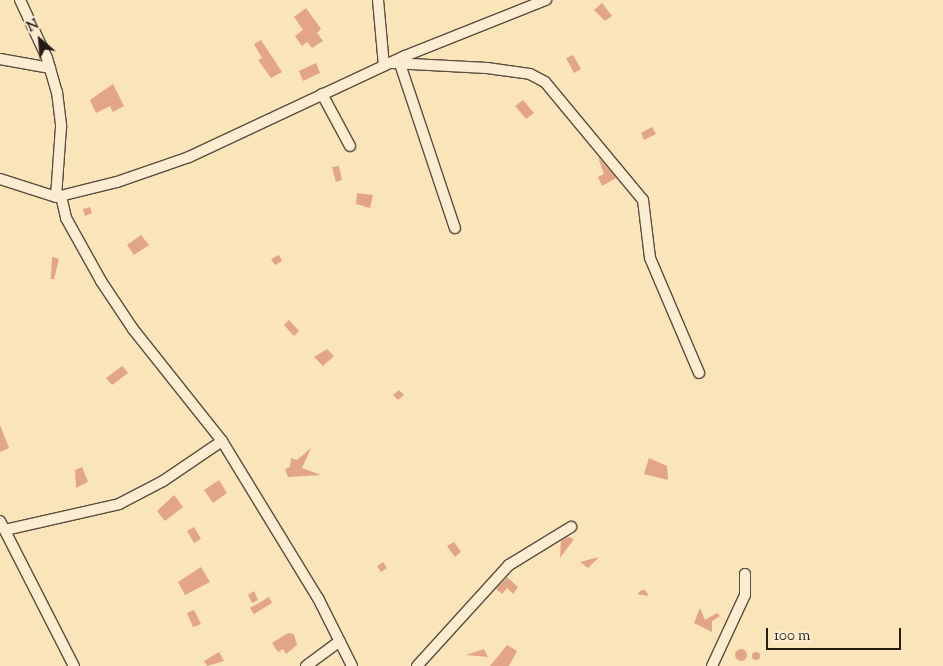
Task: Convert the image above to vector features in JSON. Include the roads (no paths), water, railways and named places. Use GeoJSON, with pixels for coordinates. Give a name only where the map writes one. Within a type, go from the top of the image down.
{"type":"FeatureCollection","features":[{"type":"Feature","properties":{"kind":"street"},"geometry":{"type":"LineString","coordinates":[[20,0],[50,68],[61,127],[59,196],[80,245],[119,308],[222,441],[340,641],[352,666]]}},
{"type":"Feature","properties":{"kind":"street"},"geometry":{"type":"LineString","coordinates":[[378,0],[392,64],[455,228]]}},
{"type":"Feature","properties":{"kind":"street"},"geometry":{"type":"LineString","coordinates":[[0,179],[59,196],[190,157],[322,94],[546,0]]}},
{"type":"Feature","properties":{"kind":"street"},"geometry":{"type":"LineString","coordinates":[[0,59],[50,68]]}},
{"type":"Feature","properties":{"kind":"street"},"geometry":{"type":"LineString","coordinates":[[392,64],[487,68],[530,74],[545,82],[643,200],[650,258],[699,373]]}},
{"type":"Feature","properties":{"kind":"street"},"geometry":{"type":"LineString","coordinates":[[322,94],[350,146]]}},
{"type":"Feature","properties":{"kind":"street"},"geometry":{"type":"LineString","coordinates":[[74,666],[2,526],[119,504],[163,481],[222,441]]}},
{"type":"Feature","properties":{"kind":"street"},"geometry":{"type":"LineString","coordinates":[[417,666],[509,565],[571,527]]}},
{"type":"Feature","properties":{"kind":"street"},"geometry":{"type":"LineString","coordinates":[[712,666],[745,595],[745,574]]}},
{"type":"Feature","properties":{"kind":"street"},"geometry":{"type":"LineString","coordinates":[[306,666],[340,641]]}}]}
